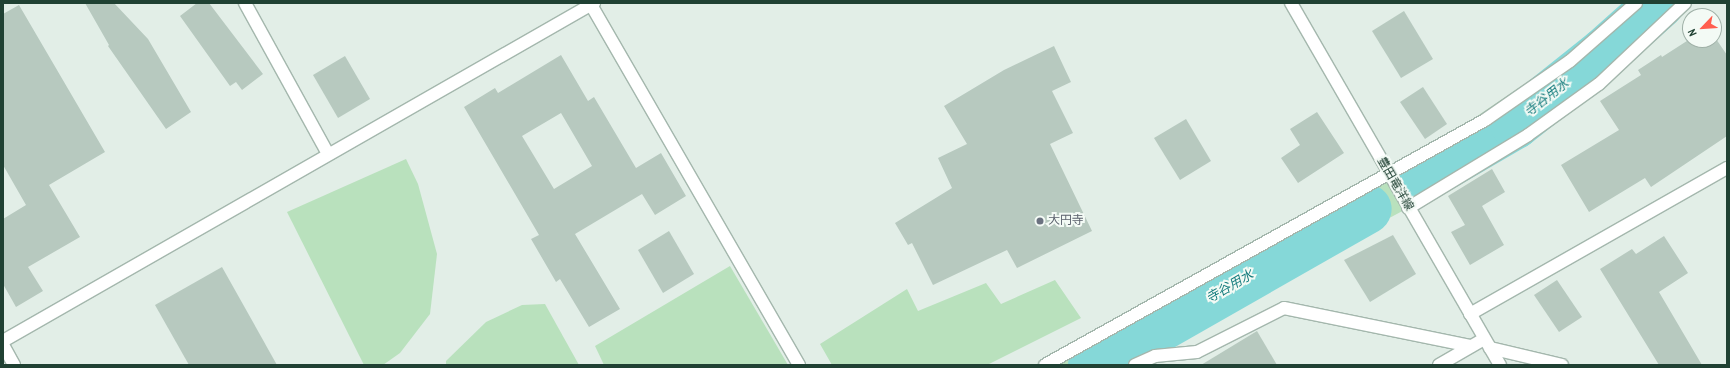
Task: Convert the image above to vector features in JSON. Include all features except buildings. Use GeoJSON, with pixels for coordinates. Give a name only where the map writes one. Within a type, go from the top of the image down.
{"type":"FeatureCollection","features":[{"type":"Feature","properties":{"kind":"street"},"geometry":{"type":"LineString","coordinates":[[245,3],[328,154]]}},
{"type":"Feature","properties":{"kind":"street","name":"豊田竜洋線"},"geometry":{"type":"LineString","coordinates":[[1291,3],[1500,365]]}},
{"type":"Feature","properties":{"kind":"street"},"geometry":{"type":"LineString","coordinates":[[1044,365],[1390,175],[1485,120],[1564,66],[1636,3]]}},
{"type":"Feature","properties":{"kind":"street"},"geometry":{"type":"LineString","coordinates":[[1408,208],[1528,135],[1599,84],[1685,3]]}},
{"type":"Feature","properties":{"kind":"street"},"geometry":{"type":"LineString","coordinates":[[3,341],[591,4],[799,365]]}},
{"type":"Feature","properties":{"kind":"street"},"geometry":{"type":"LineString","coordinates":[[1470,314],[1727,168]]}},
{"type":"Feature","properties":{"kind":"street"},"geometry":{"type":"LineString","coordinates":[[1135,365],[1154,356],[1197,352],[1284,308],[1471,346]]}},
{"type":"Feature","properties":{"kind":"street"},"geometry":{"type":"LineString","coordinates":[[1439,365],[1471,346],[1487,343],[1562,365]]}},
{"type":"Feature","properties":{"kind":"street"},"geometry":{"type":"LineString","coordinates":[[3,345],[14,365]]}},
{"type":"Feature","properties":{"kind":"green space"},"geometry":{"type":"Polygon","coordinates":[[[1632,3],[1679,3],[1623,62],[1408,208],[1116,365],[1035,365],[1220,269],[1390,175],[1615,23],[1632,3]]]}},
{"type":"Feature","properties":{"kind":"green space"},"geometry":{"type":"Polygon","coordinates":[[[406,159],[418,184],[437,254],[430,314],[400,353],[383,365],[364,365],[287,212],[406,159]]]}},
{"type":"Feature","properties":{"kind":"green space"},"geometry":{"type":"Polygon","coordinates":[[[730,266],[788,365],[604,365],[595,346],[730,266]]]}},
{"type":"Feature","properties":{"kind":"green space"},"geometry":{"type":"Polygon","coordinates":[[[1055,280],[1081,318],[987,365],[832,365],[820,344],[907,289],[918,311],[986,283],[1001,304],[1055,280]]]}},
{"type":"Feature","properties":{"kind":"green space"},"geometry":{"type":"Polygon","coordinates":[[[545,304],[579,365],[446,365],[446,361],[486,322],[522,305],[545,304]]]}},
{"type":"Feature","properties":{"kind":"waterway","name":"寺谷用水"},"geometry":{"type":"LineString","coordinates":[[1424,177],[1515,124],[1604,53],[1660,3]]}},
{"type":"Feature","properties":{"kind":"waterway","name":"寺谷用水"},"geometry":{"type":"LineString","coordinates":[[1093,365],[1367,209]]}},
{"type":"Feature","properties":{"kind":"place","name":"大円寺"},"geometry":{"type":"Point","coordinates":[1040,221]}}]}
